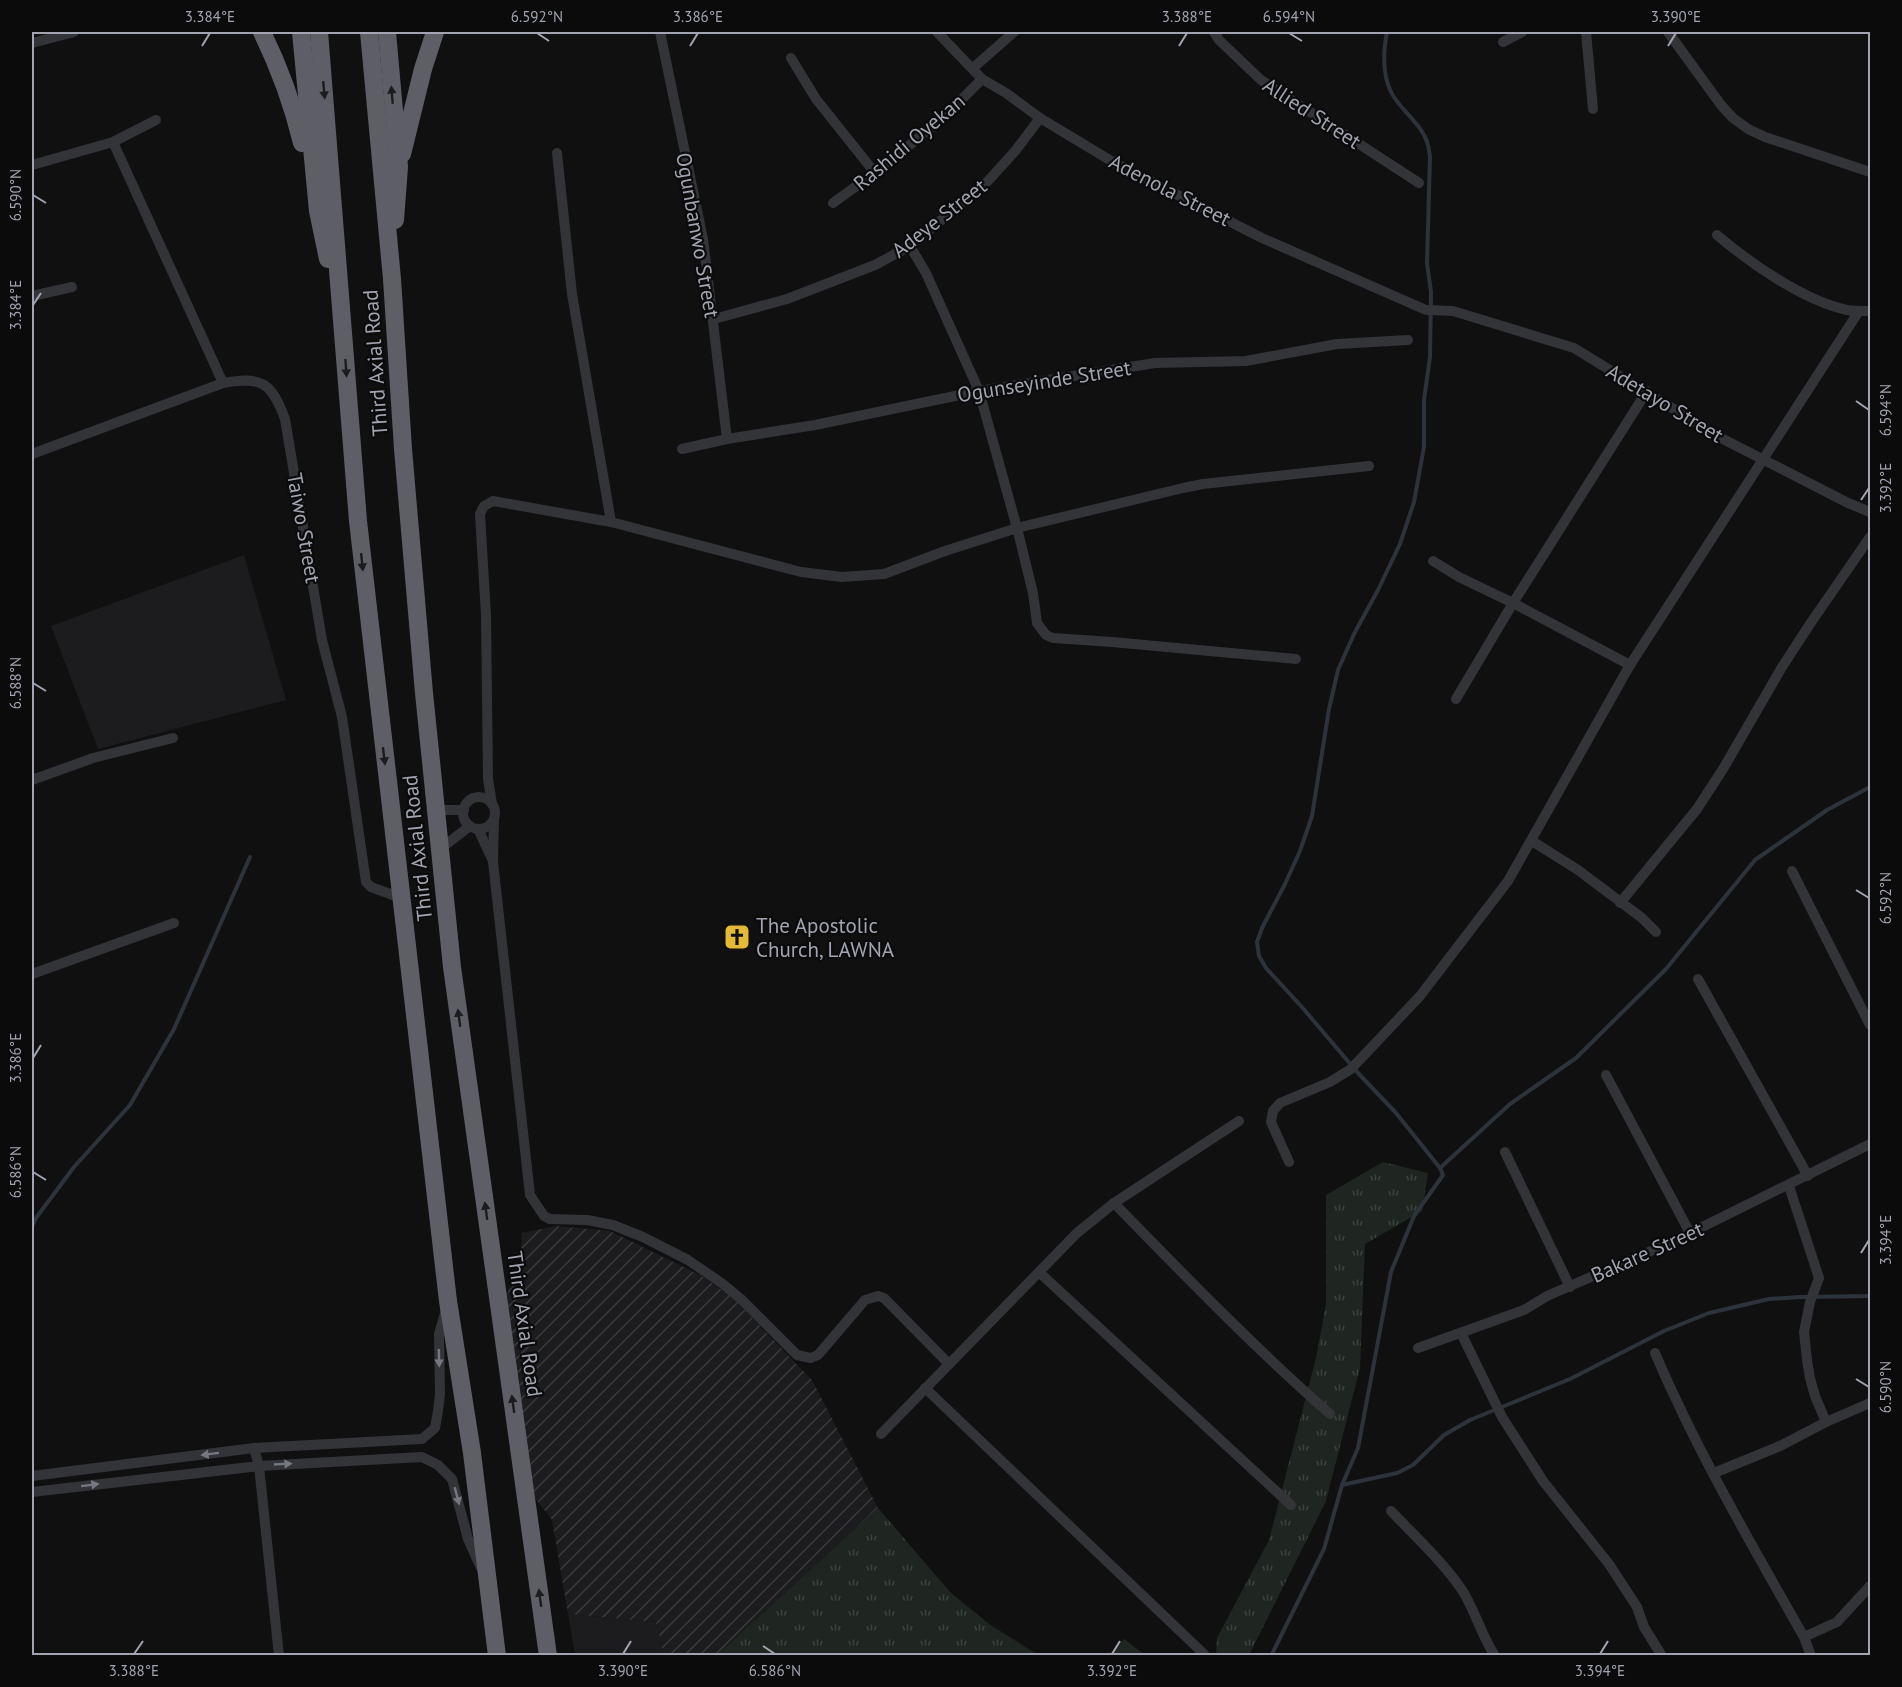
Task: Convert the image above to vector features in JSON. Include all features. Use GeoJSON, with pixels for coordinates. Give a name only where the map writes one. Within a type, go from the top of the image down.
{"type":"FeatureCollection","features":[{"type":"Feature","properties":{"kind":"highway"},"geometry":{"type":"LineString","coordinates":[[262,32],[273,54],[297,122],[344,338]]}},
{"type":"Feature","properties":{"kind":"highway"},"geometry":{"type":"LineString","coordinates":[[301,32],[318,211]]}},
{"type":"Feature","properties":{"kind":"highway","name":"Third Axial Road"},"geometry":{"type":"LineString","coordinates":[[319,32],[357,521],[448,1301],[472,1453],[497,1656]]}},
{"type":"Feature","properties":{"kind":"highway","name":"Third Axial Road"},"geometry":{"type":"LineString","coordinates":[[369,32],[392,279],[403,449],[452,967],[548,1656]]}},
{"type":"Feature","properties":{"kind":"highway"},"geometry":{"type":"LineString","coordinates":[[387,32],[399,167],[392,279]]}},
{"type":"Feature","properties":{"kind":"highway"},"geometry":{"type":"LineString","coordinates":[[399,167],[423,69],[435,32]]}},
{"type":"Feature","properties":{"kind":"street"},"geometry":{"type":"LineString","coordinates":[[32,43],[74,32]]}},
{"type":"Feature","properties":{"kind":"street","name":"Ogunbanwo Street"},"geometry":{"type":"LineString","coordinates":[[660,32],[703,239],[727,440]]}},
{"type":"Feature","properties":{"kind":"street","name":"Adenola Street"},"geometry":{"type":"LineString","coordinates":[[937,32],[982,79],[1040,118],[1113,162],[1262,238],[1426,310]]}},
{"type":"Feature","properties":{"kind":"street","name":"Rashidi Oyekan"},"geometry":{"type":"LineString","coordinates":[[973,68],[1014,32]]}},
{"type":"Feature","properties":{"kind":"street","name":"Allied Street"},"geometry":{"type":"LineString","coordinates":[[1214,32],[1227,48],[1261,80],[1419,183]]}},
{"type":"Feature","properties":{"kind":"street"},"geometry":{"type":"LineString","coordinates":[[1503,42],[1522,32]]}},
{"type":"Feature","properties":{"kind":"street"},"geometry":{"type":"LineString","coordinates":[[1586,32],[1593,109]]}},
{"type":"Feature","properties":{"kind":"street"},"geometry":{"type":"LineString","coordinates":[[1668,32],[1721,105],[1748,129],[1765,137],[1870,172]]}},
{"type":"Feature","properties":{"kind":"street"},"geometry":{"type":"LineString","coordinates":[[791,58],[816,99],[875,173]]}},
{"type":"Feature","properties":{"kind":"street","name":"Rashidi Oyekan"},"geometry":{"type":"LineString","coordinates":[[834,203],[932,128],[982,79]]}},
{"type":"Feature","properties":{"kind":"street","name":"Adeye Street"},"geometry":{"type":"LineString","coordinates":[[714,319],[787,299],[875,265],[910,246],[988,181],[1016,150],[1040,118]]}},
{"type":"Feature","properties":{"kind":"street"},"geometry":{"type":"LineString","coordinates":[[32,165],[112,142],[156,120]]}},
{"type":"Feature","properties":{"kind":"street"},"geometry":{"type":"LineString","coordinates":[[112,142],[224,383]]}},
{"type":"Feature","properties":{"kind":"street"},"geometry":{"type":"LineString","coordinates":[[557,153],[572,294],[611,522]]}},
{"type":"Feature","properties":{"kind":"street"},"geometry":{"type":"LineString","coordinates":[[1717,235],[1743,257],[1806,294],[1831,306],[1865,311]]}},
{"type":"Feature","properties":{"kind":"street"},"geometry":{"type":"LineString","coordinates":[[910,246],[926,273],[979,391],[1017,528],[1033,593],[1037,623],[1046,635],[1053,638],[1296,659]]}},
{"type":"Feature","properties":{"kind":"street"},"geometry":{"type":"LineString","coordinates":[[32,296],[72,287]]}},
{"type":"Feature","properties":{"kind":"street","name":"Adetayo Street"},"geometry":{"type":"LineString","coordinates":[[1426,310],[1453,311],[1574,348],[1721,438],[1870,512]]}},
{"type":"Feature","properties":{"kind":"street"},"geometry":{"type":"LineString","coordinates":[[1288,1162],[1271,1122],[1273,1112],[1280,1102],[1330,1082],[1351,1069],[1420,996],[1508,882],[1630,665],[1763,459],[1865,311]]}},
{"type":"Feature","properties":{"kind":"street","name":"Ogunseyinde Street"},"geometry":{"type":"LineString","coordinates":[[682,449],[815,425],[979,391],[1155,363],[1246,361],[1337,344],[1408,339]]}},
{"type":"Feature","properties":{"kind":"street","name":"Taiwo Street"},"geometry":{"type":"LineString","coordinates":[[32,454],[224,383],[245,379],[260,383],[272,390],[285,419],[322,640],[342,717],[366,882],[371,887],[401,898]]}},
{"type":"Feature","properties":{"kind":"street"},"geometry":{"type":"LineString","coordinates":[[1456,699],[1513,603],[1647,391]]}},
{"type":"Feature","properties":{"kind":"street"},"geometry":{"type":"LineString","coordinates":[[949,1364],[884,1298],[878,1296],[865,1300],[818,1355],[810,1358],[797,1356],[741,1299],[705,1271],[674,1253],[613,1225],[587,1220],[550,1219],[539,1212],[530,1195],[493,862],[495,814],[488,779],[486,615],[480,514],[484,506],[493,501],[611,522],[801,572],[842,577],[884,573],[1017,528],[1203,484],[1369,466]]}},
{"type":"Feature","properties":{"kind":"street"},"geometry":{"type":"LineString","coordinates":[[1620,903],[1697,808],[1723,769],[1793,650],[1870,537]]}},
{"type":"Feature","properties":{"kind":"street"},"geometry":{"type":"LineString","coordinates":[[1433,561],[1459,577],[1630,665]]}},
{"type":"Feature","properties":{"kind":"street"},"geometry":{"type":"LineString","coordinates":[[32,780],[93,758],[173,738]]}},
{"type":"Feature","properties":{"kind":"street"},"geometry":{"type":"LineString","coordinates":[[477,798],[488,779]]}},
{"type":"Feature","properties":{"kind":"street"},"geometry":{"type":"LineString","coordinates":[[492,804],[483,798],[471,800],[464,810],[464,816],[474,827],[493,862]]}},
{"type":"Feature","properties":{"kind":"street"},"geometry":{"type":"LineString","coordinates":[[436,810],[464,810]]}},
{"type":"Feature","properties":{"kind":"street"},"geometry":{"type":"LineString","coordinates":[[440,849],[474,827],[489,825],[494,819]]}},
{"type":"Feature","properties":{"kind":"street"},"geometry":{"type":"LineString","coordinates":[[1532,841],[1578,870],[1642,918],[1656,933]]}},
{"type":"Feature","properties":{"kind":"street"},"geometry":{"type":"LineString","coordinates":[[1792,871],[1870,1025]]}},
{"type":"Feature","properties":{"kind":"street"},"geometry":{"type":"LineString","coordinates":[[32,974],[174,923]]}},
{"type":"Feature","properties":{"kind":"street"},"geometry":{"type":"LineString","coordinates":[[1698,979],[1808,1176]]}},
{"type":"Feature","properties":{"kind":"street"},"geometry":{"type":"LineString","coordinates":[[1606,1075],[1690,1233]]}},
{"type":"Feature","properties":{"kind":"street"},"geometry":{"type":"LineString","coordinates":[[881,1434],[1077,1233],[1114,1203],[1239,1121]]}},
{"type":"Feature","properties":{"kind":"street","name":"Bakare Street"},"geometry":{"type":"LineString","coordinates":[[1418,1348],[1524,1310],[1547,1296],[1690,1233],[1789,1186],[1870,1144]]}},
{"type":"Feature","properties":{"kind":"street"},"geometry":{"type":"LineString","coordinates":[[1505,1152],[1570,1287]]}},
{"type":"Feature","properties":{"kind":"street"},"geometry":{"type":"LineString","coordinates":[[1789,1186],[1819,1278],[1810,1302],[1804,1332],[1815,1396],[1826,1422]]}},
{"type":"Feature","properties":{"kind":"street"},"geometry":{"type":"LineString","coordinates":[[1114,1203],[1215,1308],[1330,1414]]}},
{"type":"Feature","properties":{"kind":"street"},"geometry":{"type":"LineString","coordinates":[[1040,1273],[1291,1505]]}},
{"type":"Feature","properties":{"kind":"street"},"geometry":{"type":"LineString","coordinates":[[32,1476],[254,1448],[422,1439],[435,1428],[440,1394],[439,1334],[448,1301]]}},
{"type":"Feature","properties":{"kind":"street"},"geometry":{"type":"LineString","coordinates":[[1461,1333],[1489,1395],[1502,1417],[1543,1481],[1609,1564],[1637,1607],[1644,1627],[1662,1656]]}},
{"type":"Feature","properties":{"kind":"street"},"geometry":{"type":"LineString","coordinates":[[1655,1353],[1670,1389],[1804,1637],[1811,1656]]}},
{"type":"Feature","properties":{"kind":"street"},"geometry":{"type":"LineString","coordinates":[[925,1388],[1204,1654]]}},
{"type":"Feature","properties":{"kind":"street"},"geometry":{"type":"LineString","coordinates":[[1714,1473],[1780,1446],[1826,1422],[1870,1403]]}},
{"type":"Feature","properties":{"kind":"street"},"geometry":{"type":"LineString","coordinates":[[254,1448],[259,1466],[279,1656]]}},
{"type":"Feature","properties":{"kind":"street"},"geometry":{"type":"LineString","coordinates":[[32,1492],[259,1466],[422,1457],[438,1465],[452,1479],[468,1539],[488,1584]]}},
{"type":"Feature","properties":{"kind":"street"},"geometry":{"type":"LineString","coordinates":[[1391,1511],[1462,1590],[1481,1633],[1495,1656]]}},
{"type":"Feature","properties":{"kind":"street"},"geometry":{"type":"LineString","coordinates":[[1804,1637],[1837,1622],[1870,1586]]}},
{"type":"Feature","properties":{"kind":"shaded area"},"geometry":{"type":"Polygon","coordinates":[[[244,555],[286,700],[98,749],[51,626],[244,555]]]}},
{"type":"Feature","properties":{"kind":"shaded area"},"geometry":{"type":"Polygon","coordinates":[[[556,1226],[610,1231],[700,1275],[731,1296],[812,1380],[878,1508],[717,1655],[664,1655],[656,1622],[568,1614],[552,1520],[532,1494],[504,1302],[520,1261],[522,1233],[556,1226]]]}},
{"type":"Feature","properties":{"kind":"shaded area"},"geometry":{"type":"Polygon","coordinates":[[[568,1614],[656,1622],[664,1655],[575,1655],[568,1614]]]}},
{"type":"Feature","properties":{"kind":"green space"},"geometry":{"type":"Polygon","coordinates":[[[1383,1162],[1428,1173],[1422,1211],[1365,1244],[1360,1368],[1326,1501],[1249,1655],[1216,1656],[1217,1638],[1269,1540],[1316,1358],[1326,1304],[1326,1195],[1383,1162]]]}},
{"type":"Feature","properties":{"kind":"green space"},"geometry":{"type":"Polygon","coordinates":[[[878,1508],[950,1592],[989,1624],[1038,1655],[717,1655],[878,1508]]]}},
{"type":"Feature","properties":{"kind":"green space"},"geometry":{"type":"Polygon","coordinates":[[[1124,1639],[1145,1655],[1109,1655],[1124,1639]]]}},
{"type":"Feature","properties":{"kind":"waterway"},"geometry":{"type":"LineString","coordinates":[[1387,32],[1384,62],[1388,85],[1395,99],[1424,135],[1430,157],[1427,263],[1431,292],[1430,357],[1424,400],[1424,447],[1414,502],[1400,544],[1338,670],[1329,709],[1312,816],[1300,851],[1257,942],[1259,956],[1266,968],[1396,1113],[1440,1168]]}},
{"type":"Feature","properties":{"kind":"waterway"},"geometry":{"type":"LineString","coordinates":[[1271,1656],[1324,1549],[1342,1485],[1358,1448],[1391,1272],[1414,1216],[1443,1175],[1440,1168],[1510,1104],[1576,1058],[1666,969],[1755,860],[1827,810],[1870,787]]}},
{"type":"Feature","properties":{"kind":"waterway"},"geometry":{"type":"LineString","coordinates":[[32,1227],[36,1218],[74,1167],[130,1105],[174,1029],[250,857]]}},
{"type":"Feature","properties":{"kind":"waterway"},"geometry":{"type":"LineString","coordinates":[[1342,1485],[1397,1473],[1413,1465],[1444,1435],[1470,1420],[1570,1379],[1664,1331],[1709,1313],[1769,1299],[1870,1296]]}},
{"type":"Feature","properties":{"kind":"place","name":"The Apostolic Church, LAWNA"},"geometry":{"type":"Point","coordinates":[737,937]}}]}
